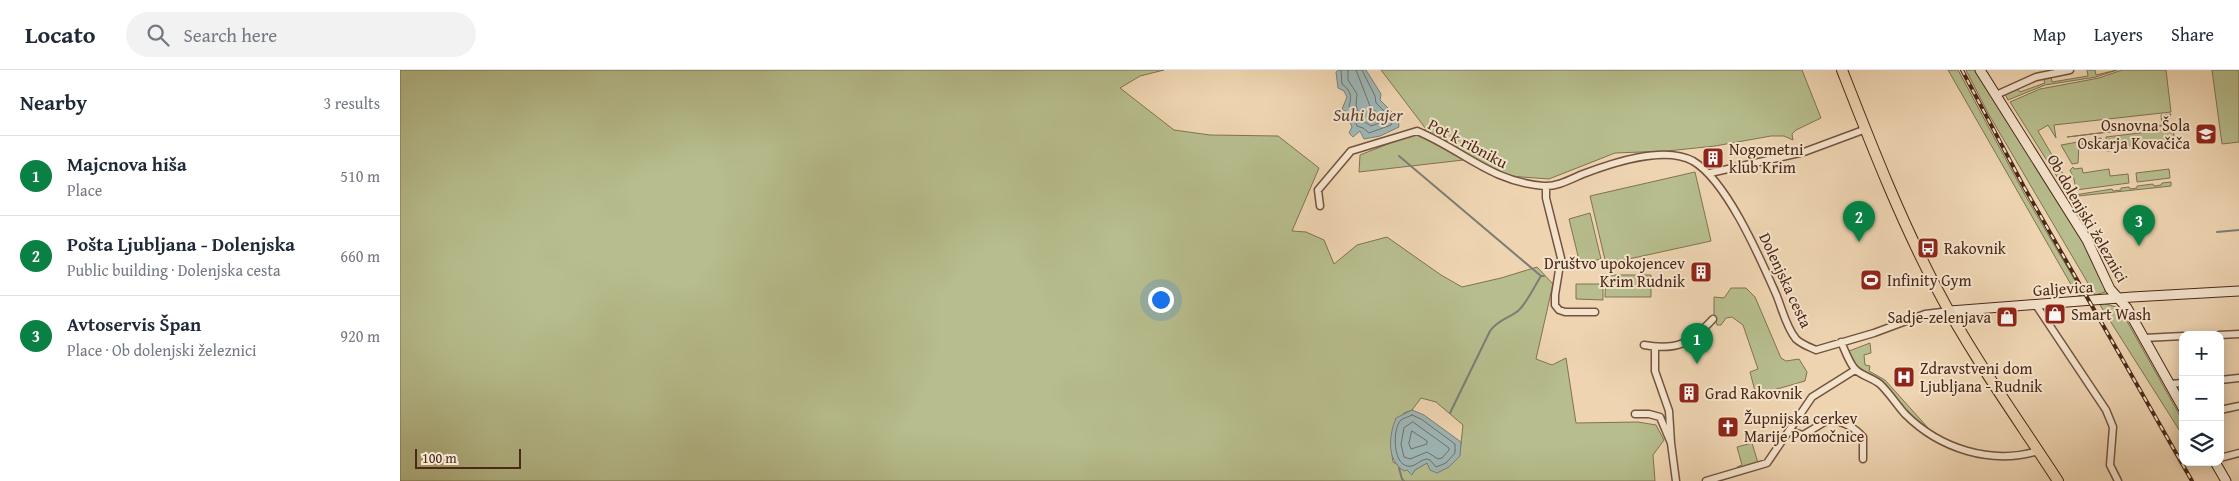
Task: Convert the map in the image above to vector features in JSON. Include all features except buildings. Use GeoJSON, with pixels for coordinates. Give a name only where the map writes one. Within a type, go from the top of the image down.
{"type":"FeatureCollection","features":[{"type":"Feature","properties":{"kind":"main road"},"geometry":{"type":"LineString","coordinates":[[1842,70],[1917,250],[1981,364],[2058,481]]}},
{"type":"Feature","properties":{"kind":"street","name":"Ob dolenjski železnici"},"geometry":{"type":"LineString","coordinates":[[1980,70],[2087,240],[2110,289],[2127,308],[2179,401]]}},
{"type":"Feature","properties":{"kind":"street"},"geometry":{"type":"LineString","coordinates":[[1996,95],[2036,77],[2070,70]]}},
{"type":"Feature","properties":{"kind":"street"},"geometry":{"type":"LineString","coordinates":[[1710,173],[1804,152],[1866,128]]}},
{"type":"Feature","properties":{"kind":"street","name":"Pot k ribniku"},"geometry":{"type":"LineString","coordinates":[[1320,206],[1318,190],[1351,151],[1417,131],[1428,135],[1476,165],[1509,181],[1546,186],[1611,164],[1637,158],[1664,156],[1679,156],[1692,161],[1710,173]]}},
{"type":"Feature","properties":{"kind":"street","name":"Dolenjska cesta"},"geometry":{"type":"LineString","coordinates":[[1710,173],[1746,230],[1758,253],[1790,330],[1796,339],[1816,350],[1874,333],[1925,314],[1950,311]]}},
{"type":"Feature","properties":{"kind":"street"},"geometry":{"type":"LineString","coordinates":[[1546,186],[1546,198],[1561,258],[1555,295],[1556,304],[1559,310],[1565,312],[1595,312]]}},
{"type":"Feature","properties":{"kind":"street","name":"Galjevica"},"geometry":{"type":"LineString","coordinates":[[1950,311],[2239,291]]}},
{"type":"Feature","properties":{"kind":"street"},"geometry":{"type":"LineString","coordinates":[[2036,305],[2106,410],[2113,427],[2110,465],[2118,481]]}},
{"type":"Feature","properties":{"kind":"street"},"geometry":{"type":"LineString","coordinates":[[1644,345],[1655,347],[1675,346],[1694,339],[1713,320]]}},
{"type":"Feature","properties":{"kind":"street"},"geometry":{"type":"LineString","coordinates":[[2224,335],[2239,334]]}},
{"type":"Feature","properties":{"kind":"street"},"geometry":{"type":"LineString","coordinates":[[2144,338],[2179,336]]}},
{"type":"Feature","properties":{"kind":"street"},"geometry":{"type":"LineString","coordinates":[[1841,342],[1855,370],[1880,384],[1906,415],[1918,425],[1956,448],[1989,455],[2024,455],[2038,451]]}},
{"type":"Feature","properties":{"kind":"street"},"geometry":{"type":"LineString","coordinates":[[1655,347],[1654,371],[1669,411],[1676,481]]}},
{"type":"Feature","properties":{"kind":"street"},"geometry":{"type":"LineString","coordinates":[[1706,481],[1767,463],[1812,397],[1855,370]]}},
{"type":"Feature","properties":{"kind":"street"},"geometry":{"type":"LineString","coordinates":[[2224,380],[2239,378]]}},
{"type":"Feature","properties":{"kind":"street"},"geometry":{"type":"LineString","coordinates":[[2170,384],[2179,383]]}},
{"type":"Feature","properties":{"kind":"street"},"geometry":{"type":"LineString","coordinates":[[2224,409],[2239,406]]}},
{"type":"Feature","properties":{"kind":"street"},"geometry":{"type":"LineString","coordinates":[[1635,414],[1658,415],[1671,443]]}},
{"type":"Feature","properties":{"kind":"street"},"geometry":{"type":"LineString","coordinates":[[1790,431],[1803,435],[1828,420],[1844,423],[1863,437],[1863,460]]}},
{"type":"Feature","properties":{"kind":"street"},"geometry":{"type":"LineString","coordinates":[[2224,457],[2239,453]]}},
{"type":"Feature","properties":{"kind":"street"},"geometry":{"type":"LineString","coordinates":[[2217,466],[2226,481]]}},
{"type":"Feature","properties":{"kind":"green space"},"geometry":{"type":"Polygon","coordinates":[[[400,70],[1164,70],[1140,76],[1120,88],[1174,130],[1210,135],[1278,136],[1319,168],[1292,231],[1306,232],[1324,240],[1334,264],[1357,245],[1387,237],[1441,275],[1462,287],[1537,267],[1553,284],[1536,359],[1552,365],[1566,358],[1576,423],[1638,422],[1656,425],[1664,440],[1653,455],[1655,481],[400,481],[400,70]],[[1421,398],[1412,410],[1404,413],[1395,432],[1391,447],[1393,462],[1407,470],[1415,470],[1427,463],[1449,467],[1460,453],[1463,425],[1436,402],[1421,398]]]}},
{"type":"Feature","properties":{"kind":"green space"},"geometry":{"type":"Polygon","coordinates":[[[1381,70],[1802,70],[1821,118],[1796,130],[1792,134],[1793,140],[1784,136],[1771,136],[1715,146],[1667,151],[1615,153],[1549,179],[1508,176],[1472,159],[1359,172],[1360,155],[1426,129],[1381,70]]]}},
{"type":"Feature","properties":{"kind":"green space"},"geometry":{"type":"Polygon","coordinates":[[[1948,70],[1958,70],[2025,195],[2084,296],[2077,295],[1948,70]]]}},
{"type":"Feature","properties":{"kind":"green space"},"geometry":{"type":"Polygon","coordinates":[[[1966,70],[1976,70],[2083,241],[2105,287],[2105,292],[2095,295],[1988,113],[1966,70]]]}},
{"type":"Feature","properties":{"kind":"green space"},"geometry":{"type":"Polygon","coordinates":[[[2087,70],[2095,70],[2096,75],[2117,70],[2096,77],[2045,85],[2008,100],[2005,94],[2017,88],[2020,92],[2045,83],[2043,78],[2051,76],[2052,82],[2088,76],[2087,70]]]}},
{"type":"Feature","properties":{"kind":"green space"},"geometry":{"type":"Polygon","coordinates":[[[2122,70],[2166,70],[2171,112],[2054,125],[2056,138],[2048,125],[2038,131],[2066,179],[2063,186],[2010,102],[2040,89],[2099,78],[2122,70]]]}},
{"type":"Feature","properties":{"kind":"green space"},"geometry":{"type":"Polygon","coordinates":[[[2212,70],[2239,70],[2239,142],[2222,144],[2212,70]]]}},
{"type":"Feature","properties":{"kind":"green space"},"geometry":{"type":"Polygon","coordinates":[[[2171,114],[2167,123],[2162,126],[2067,137],[2162,125],[2161,115],[2171,114]]]}},
{"type":"Feature","properties":{"kind":"green space"},"geometry":{"type":"Polygon","coordinates":[[[2173,129],[2175,143],[2107,151],[2106,137],[2173,129]]]}},
{"type":"Feature","properties":{"kind":"green space"},"geometry":{"type":"Polygon","coordinates":[[[2101,138],[2102,142],[2079,145],[2078,163],[2072,164],[2061,145],[2101,138]]]}},
{"type":"Feature","properties":{"kind":"green space"},"geometry":{"type":"Polygon","coordinates":[[[2073,167],[2074,169],[2082,168],[2083,173],[2109,169],[2110,176],[2128,174],[2129,183],[2076,190],[2070,170],[2073,167]]]}},
{"type":"Feature","properties":{"kind":"green space"},"geometry":{"type":"Polygon","coordinates":[[[2169,169],[2170,178],[2137,182],[2136,173],[2169,169]]]}},
{"type":"Feature","properties":{"kind":"green space"},"geometry":{"type":"Polygon","coordinates":[[[1695,172],[1711,241],[1606,264],[1590,196],[1695,172]]]}},
{"type":"Feature","properties":{"kind":"green space"},"geometry":{"type":"Polygon","coordinates":[[[2171,182],[2171,186],[2068,196],[2112,189],[2113,191],[2121,190],[2121,188],[2129,187],[2130,189],[2153,184],[2154,186],[2171,182]]]}},
{"type":"Feature","properties":{"kind":"green space"},"geometry":{"type":"Polygon","coordinates":[[[1590,213],[1601,259],[1580,264],[1569,219],[1590,213]]]}},
{"type":"Feature","properties":{"kind":"green space"},"geometry":{"type":"Polygon","coordinates":[[[1606,275],[1651,275],[1651,297],[1605,297],[1606,275]]]}},
{"type":"Feature","properties":{"kind":"green space"},"geometry":{"type":"Polygon","coordinates":[[[1576,284],[1603,284],[1603,300],[1576,299],[1576,284]]]}},
{"type":"Feature","properties":{"kind":"green space"},"geometry":{"type":"Polygon","coordinates":[[[1731,288],[1746,288],[1755,297],[1781,358],[1786,361],[1799,359],[1807,372],[1805,381],[1756,395],[1750,372],[1758,369],[1743,325],[1732,317],[1726,318],[1721,325],[1717,325],[1714,314],[1714,297],[1724,298],[1731,288]]]}},
{"type":"Feature","properties":{"kind":"green space"},"geometry":{"type":"Polygon","coordinates":[[[2105,304],[2115,307],[2122,312],[2179,414],[2179,430],[2100,305],[2105,304]]]}},
{"type":"Feature","properties":{"kind":"green space"},"geometry":{"type":"Polygon","coordinates":[[[1870,343],[1871,353],[1864,355],[1865,365],[1870,366],[1869,371],[1885,380],[1929,429],[1908,413],[1879,380],[1857,366],[1849,351],[1870,343]]]}},
{"type":"Feature","properties":{"kind":"green space"},"geometry":{"type":"Polygon","coordinates":[[[1752,443],[1758,463],[1738,468],[1742,465],[1737,447],[1752,443]]]}},
{"type":"Feature","properties":{"kind":"water","name":"Suhi bajer"},"geometry":{"type":"Polygon","coordinates":[[[1338,70],[1366,70],[1381,94],[1380,100],[1398,118],[1399,127],[1380,136],[1364,139],[1360,131],[1353,137],[1349,133],[1352,127],[1350,122],[1345,120],[1348,113],[1342,109],[1347,97],[1344,91],[1338,88],[1336,72],[1338,70]]]}},
{"type":"Feature","properties":{"kind":"water"},"geometry":{"type":"Polygon","coordinates":[[[1412,410],[1424,415],[1461,442],[1460,456],[1449,467],[1437,473],[1430,470],[1427,463],[1415,470],[1412,475],[1407,470],[1404,471],[1398,466],[1394,460],[1391,439],[1396,418],[1412,410]]]}},
{"type":"Feature","properties":{"kind":"waterway"},"geometry":{"type":"LineString","coordinates":[[1399,156],[1541,276]]}},
{"type":"Feature","properties":{"kind":"waterway"},"geometry":{"type":"LineString","coordinates":[[2217,232],[2239,230]]}},
{"type":"Feature","properties":{"kind":"waterway"},"geometry":{"type":"LineString","coordinates":[[1450,413],[1490,331],[1497,324],[1519,310],[1541,276],[1544,276]]}},
{"type":"Feature","properties":{"kind":"waterway"},"geometry":{"type":"LineString","coordinates":[[1399,468],[1404,481]]}},
{"type":"Feature","properties":{"kind":"railway"},"geometry":{"type":"LineString","coordinates":[[1962,70],[2024,187],[2192,481]]}},
{"type":"Feature","properties":{"kind":"place","name":"Osnovna Šola Oskarja Kovačiča"},"geometry":{"type":"Point","coordinates":[2206,134]}},
{"type":"Feature","properties":{"kind":"place","name":"Nogometni klub Krim"},"geometry":{"type":"Point","coordinates":[1713,158]}},
{"type":"Feature","properties":{"kind":"place","name":"Pošta Ljubljana - Dolenjska"},"geometry":{"type":"Point","coordinates":[1859,242]}},
{"type":"Feature","properties":{"kind":"place","name":"Avtoservis Špan"},"geometry":{"type":"Point","coordinates":[2139,246]}},
{"type":"Feature","properties":{"kind":"place","name":"Rakovnik"},"geometry":{"type":"Point","coordinates":[1928,248]}},
{"type":"Feature","properties":{"kind":"place","name":"Društvo upokojencev Krim Rudnik"},"geometry":{"type":"Point","coordinates":[1701,272]}},
{"type":"Feature","properties":{"kind":"place","name":"Infinity Gym"},"geometry":{"type":"Point","coordinates":[1871,280]}},
{"type":"Feature","properties":{"kind":"place","name":"Smart Wash"},"geometry":{"type":"Point","coordinates":[2055,314]}},
{"type":"Feature","properties":{"kind":"place","name":"Sadje-zelenjava"},"geometry":{"type":"Point","coordinates":[2007,317]}},
{"type":"Feature","properties":{"kind":"place","name":"Majcnova hiša"},"geometry":{"type":"Point","coordinates":[1697,364]}},
{"type":"Feature","properties":{"kind":"place","name":"Zdravstveni dom Ljubljana - Rudnik"},"geometry":{"type":"Point","coordinates":[1904,377]}},
{"type":"Feature","properties":{"kind":"place","name":"Grad Rakovnik"},"geometry":{"type":"Point","coordinates":[1689,393]}},
{"type":"Feature","properties":{"kind":"place","name":"Župnijska cerkev Marije Pomočnice"},"geometry":{"type":"Point","coordinates":[1728,427]}}]}
